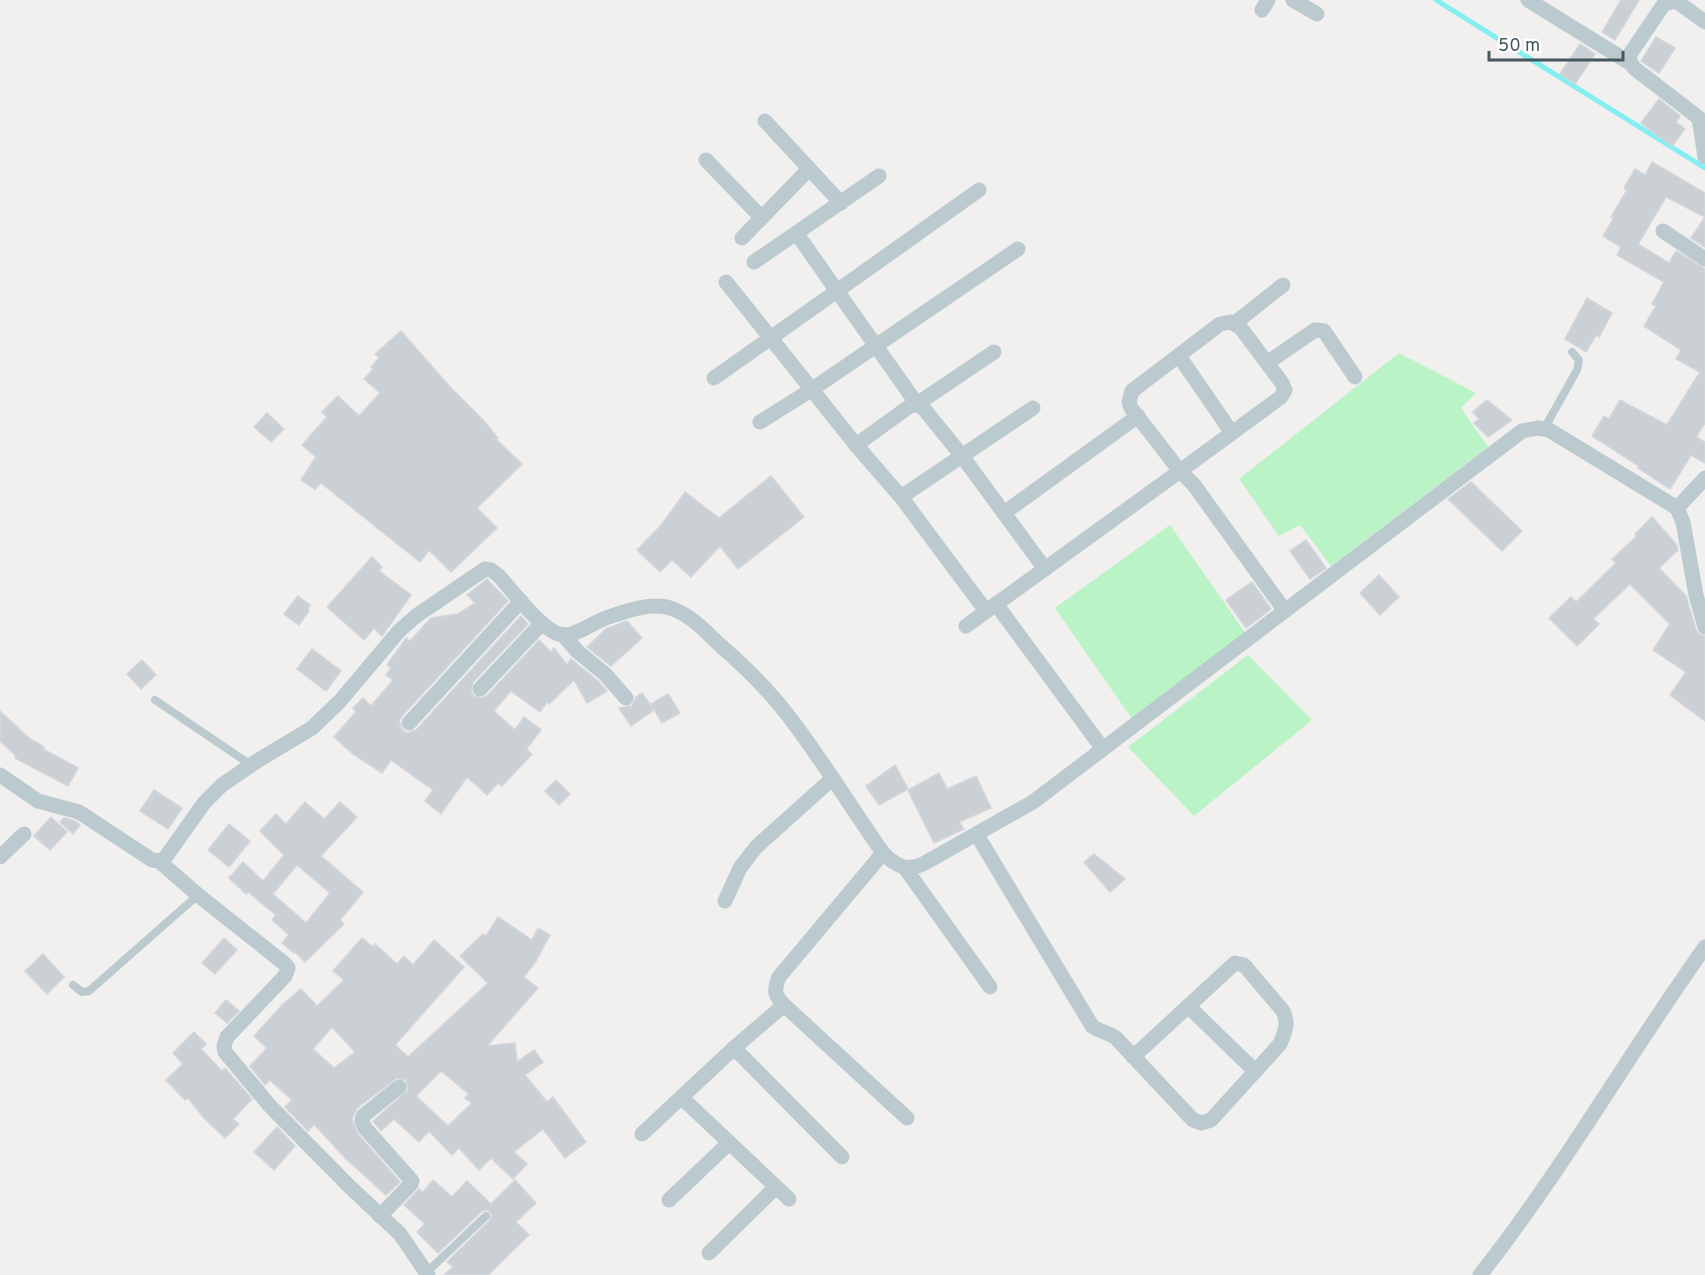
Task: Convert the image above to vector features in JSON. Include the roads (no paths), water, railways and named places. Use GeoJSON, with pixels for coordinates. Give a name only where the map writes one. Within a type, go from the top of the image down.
{"type":"FeatureCollection","features":[{"type":"Feature","properties":{"kind":"street"},"geometry":{"type":"LineString","coordinates":[[1293,0],[1317,15]]}},
{"type":"Feature","properties":{"kind":"street"},"geometry":{"type":"LineString","coordinates":[[1630,63],[1628,57],[1664,4],[1676,1],[1705,22]]}},
{"type":"Feature","properties":{"kind":"street"},"geometry":{"type":"LineString","coordinates":[[1536,2],[1630,63],[1699,117],[1705,157]]}},
{"type":"Feature","properties":{"kind":"street"},"geometry":{"type":"LineString","coordinates":[[765,121],[841,202]]}},
{"type":"Feature","properties":{"kind":"street"},"geometry":{"type":"LineString","coordinates":[[706,160],[761,217]]}},
{"type":"Feature","properties":{"kind":"street"},"geometry":{"type":"LineString","coordinates":[[742,238],[809,169]]}},
{"type":"Feature","properties":{"kind":"street"},"geometry":{"type":"LineString","coordinates":[[754,262],[879,176]]}},
{"type":"Feature","properties":{"kind":"street"},"geometry":{"type":"LineString","coordinates":[[714,378],[979,190]]}},
{"type":"Feature","properties":{"kind":"street"},"geometry":{"type":"LineString","coordinates":[[1663,231],[1705,259]]}},
{"type":"Feature","properties":{"kind":"street"},"geometry":{"type":"LineString","coordinates":[[797,234],[917,404],[924,409],[962,456],[1045,569]]}},
{"type":"Feature","properties":{"kind":"street"},"geometry":{"type":"LineString","coordinates":[[760,422],[812,390],[1018,249]]}},
{"type":"Feature","properties":{"kind":"street"},"geometry":{"type":"LineString","coordinates":[[726,282],[1103,749]]}},
{"type":"Feature","properties":{"kind":"street"},"geometry":{"type":"LineString","coordinates":[[1235,323],[1283,285]]}},
{"type":"Feature","properties":{"kind":"street"},"geometry":{"type":"LineString","coordinates":[[966,626],[1180,471],[1232,434],[1281,397],[1285,390],[1267,363],[1235,323],[1230,322],[1221,324],[1132,391],[1129,402],[1180,471],[1194,485],[1285,611]]}},
{"type":"Feature","properties":{"kind":"street"},"geometry":{"type":"LineString","coordinates":[[1267,363],[1315,330],[1324,331],[1355,377]]}},
{"type":"Feature","properties":{"kind":"street"},"geometry":{"type":"LineString","coordinates":[[856,444],[994,352]]}},
{"type":"Feature","properties":{"kind":"street"},"geometry":{"type":"LineString","coordinates":[[1179,356],[1232,434]]}},
{"type":"Feature","properties":{"kind":"street"},"geometry":{"type":"LineString","coordinates":[[901,497],[1033,408]]}},
{"type":"Feature","properties":{"kind":"street"},"geometry":{"type":"LineString","coordinates":[[1004,513],[1138,416]]}},
{"type":"Feature","properties":{"kind":"street"},"geometry":{"type":"LineString","coordinates":[[904,868],[917,867],[1034,802],[1522,431],[1544,429],[1677,508],[1683,522],[1701,619],[1705,627]]}},
{"type":"Feature","properties":{"kind":"street"},"geometry":{"type":"LineString","coordinates":[[1677,508],[1705,478]]}},
{"type":"Feature","properties":{"kind":"street"},"geometry":{"type":"LineString","coordinates":[[159,861],[165,858],[204,802],[251,765],[298,738],[319,722],[371,666],[399,631],[416,616],[458,589],[480,571],[491,570],[498,575],[542,623],[554,632],[563,635],[578,652],[605,674],[626,698]]}},
{"type":"Feature","properties":{"kind":"street"},"geometry":{"type":"LineString","coordinates":[[409,723],[521,601]]}},
{"type":"Feature","properties":{"kind":"street"},"geometry":{"type":"LineString","coordinates":[[563,635],[576,632],[605,618],[648,606],[674,609],[692,619],[754,676],[787,713],[883,853],[904,868],[990,987]]}},
{"type":"Feature","properties":{"kind":"street"},"geometry":{"type":"LineString","coordinates":[[480,689],[542,623]]}},
{"type":"Feature","properties":{"kind":"street"},"geometry":{"type":"LineString","coordinates":[[0,776],[38,801],[79,812],[152,860],[159,861],[288,968],[285,976],[246,1020],[227,1037],[225,1052],[270,1106],[400,1234],[428,1274]]}},
{"type":"Feature","properties":{"kind":"street"},"geometry":{"type":"LineString","coordinates":[[725,901],[740,868],[756,847],[832,779]]}},
{"type":"Feature","properties":{"kind":"street"},"geometry":{"type":"LineString","coordinates":[[0,857],[24,834]]}},
{"type":"Feature","properties":{"kind":"street"},"geometry":{"type":"LineString","coordinates":[[977,835],[1092,1026],[1100,1032],[1109,1033],[1193,1120],[1201,1123],[1211,1120],[1280,1044],[1286,1031],[1287,1020],[1283,1011],[1244,965],[1235,963],[1133,1057]]}},
{"type":"Feature","properties":{"kind":"street"},"geometry":{"type":"LineString","coordinates":[[883,853],[779,977],[775,988],[776,997],[784,1005],[907,1119]]}},
{"type":"Feature","properties":{"kind":"street"},"geometry":{"type":"LineString","coordinates":[[1480,1275],[1567,1154],[1676,987],[1705,947]]}},
{"type":"Feature","properties":{"kind":"street"},"geometry":{"type":"LineString","coordinates":[[642,1134],[784,1005]]}},
{"type":"Feature","properties":{"kind":"street"},"geometry":{"type":"LineString","coordinates":[[1188,1006],[1255,1071]]}},
{"type":"Feature","properties":{"kind":"street"},"geometry":{"type":"LineString","coordinates":[[734,1048],[842,1157]]}},
{"type":"Feature","properties":{"kind":"street"},"geometry":{"type":"LineString","coordinates":[[380,1216],[412,1181],[365,1128],[362,1121],[363,1116],[399,1087]]}},
{"type":"Feature","properties":{"kind":"street"},"geometry":{"type":"LineString","coordinates":[[682,1098],[789,1199]]}},
{"type":"Feature","properties":{"kind":"street"},"geometry":{"type":"LineString","coordinates":[[669,1200],[729,1143]]}},
{"type":"Feature","properties":{"kind":"street"},"geometry":{"type":"LineString","coordinates":[[709,1253],[776,1187]]}},
{"type":"Feature","properties":{"kind":"lane"},"geometry":{"type":"LineString","coordinates":[[1544,429],[1577,370],[1579,360],[1572,352]]}},
{"type":"Feature","properties":{"kind":"lane"},"geometry":{"type":"LineString","coordinates":[[155,700],[251,765]]}},
{"type":"Feature","properties":{"kind":"lane"},"geometry":{"type":"LineString","coordinates":[[73,986],[82,992],[89,991],[198,895]]}},
{"type":"Feature","properties":{"kind":"lane"},"geometry":{"type":"LineString","coordinates":[[428,1274],[486,1216]]}},
{"type":"Feature","properties":{"kind":"waterway"},"geometry":{"type":"LineString","coordinates":[[1436,0],[1705,168]]}}]}
